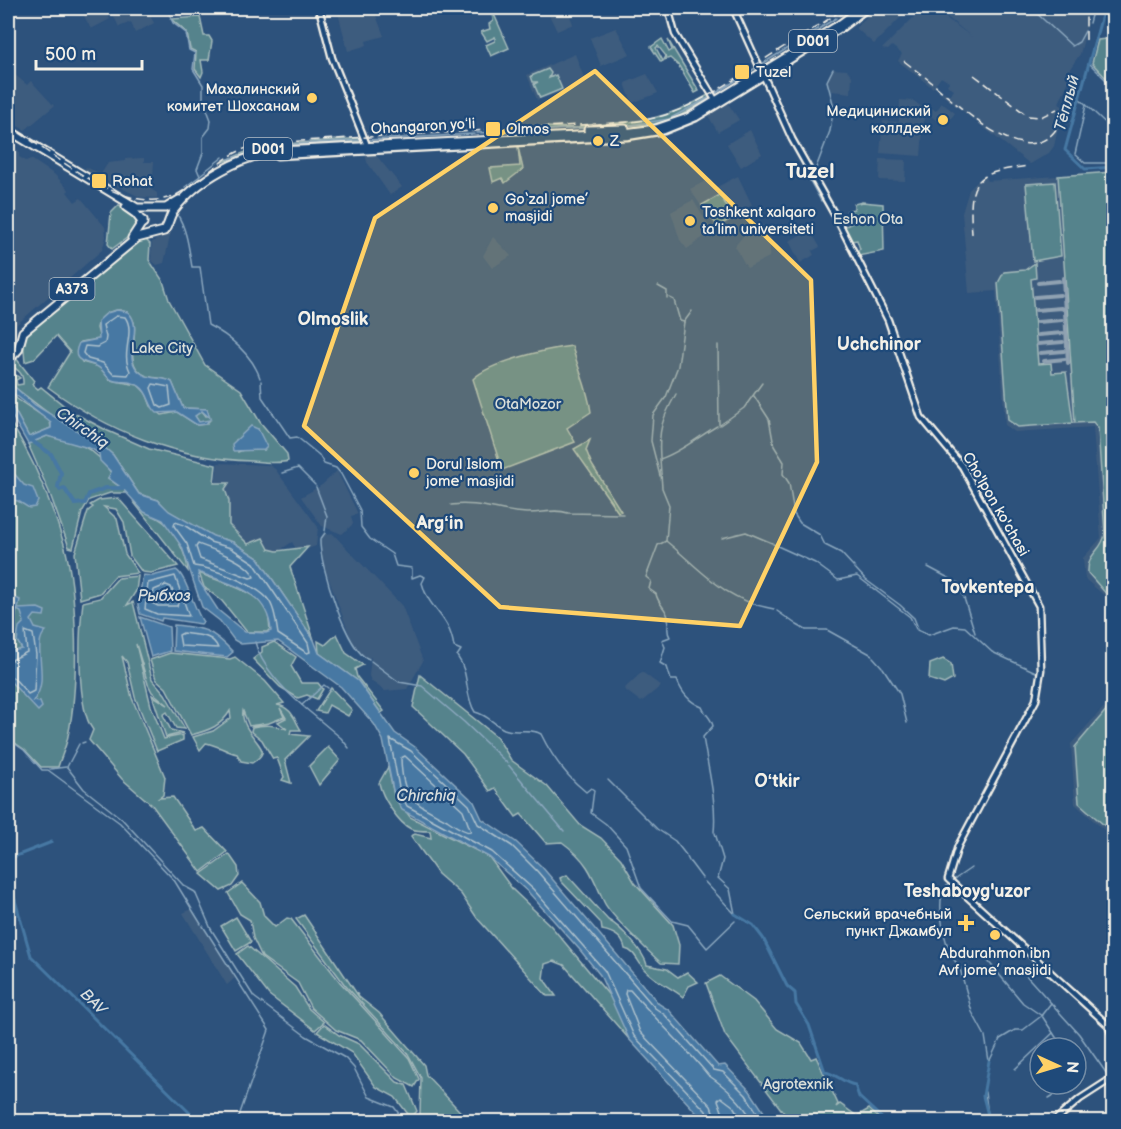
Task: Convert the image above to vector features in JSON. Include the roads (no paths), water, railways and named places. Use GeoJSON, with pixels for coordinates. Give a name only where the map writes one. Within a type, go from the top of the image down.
{"type":"FeatureCollection","features":[{"type":"Feature","properties":{"kind":"highway","name":"Ohangaron yoʻli"},"geometry":{"type":"LineString","coordinates":[[395,143],[414,146],[505,137],[518,141],[644,128],[669,122],[735,92],[856,8]]}},
{"type":"Feature","properties":{"kind":"highway","name":"Ohangaron yoʻli"},"geometry":{"type":"LineString","coordinates":[[616,131],[627,135],[658,131],[676,124],[823,38],[862,8]]}},
{"type":"Feature","properties":{"kind":"highway"},"geometry":{"type":"LineString","coordinates":[[1112,8],[1113,17]]}},
{"type":"Feature","properties":{"kind":"highway"},"geometry":{"type":"LineString","coordinates":[[8,132],[137,208],[154,209],[164,213],[168,222]]}},
{"type":"Feature","properties":{"kind":"highway","name":"Ohangaron yoʻli"},"geometry":{"type":"LineString","coordinates":[[168,222],[180,203],[220,171],[243,159],[272,152],[605,132]]}},
{"type":"Feature","properties":{"kind":"highway"},"geometry":{"type":"LineString","coordinates":[[553,141],[560,136]]}},
{"type":"Feature","properties":{"kind":"highway","name":"Ohangaron yoʻli"},"geometry":{"type":"LineString","coordinates":[[154,209],[171,206],[210,174],[241,156],[273,148],[333,147]]}},
{"type":"Feature","properties":{"kind":"highway"},"geometry":{"type":"LineString","coordinates":[[60,164],[142,221],[146,230],[152,234]]}},
{"type":"Feature","properties":{"kind":"highway","name":"D001"},"geometry":{"type":"LineString","coordinates":[[142,221],[146,214],[154,209]]}},
{"type":"Feature","properties":{"kind":"highway","name":"A373"},"geometry":{"type":"LineString","coordinates":[[8,361],[16,349],[21,330],[138,231],[142,221]]}},
{"type":"Feature","properties":{"kind":"highway","name":"D001"},"geometry":{"type":"LineString","coordinates":[[152,234],[162,232],[168,222]]}},
{"type":"Feature","properties":{"kind":"highway","name":"A373"},"geometry":{"type":"LineString","coordinates":[[8,361],[16,353],[23,332],[137,238],[152,234]]}},
{"type":"Feature","properties":{"kind":"main road"},"geometry":{"type":"LineString","coordinates":[[319,8],[332,58],[366,145]]}},
{"type":"Feature","properties":{"kind":"main road"},"geometry":{"type":"LineString","coordinates":[[669,8],[678,32],[715,100]]}},
{"type":"Feature","properties":{"kind":"main road","name":"Cho'lpon ko'chasi"},"geometry":{"type":"LineString","coordinates":[[733,8],[792,139],[884,311],[921,417],[962,466],[1040,609],[1041,670],[1036,700],[958,846],[948,876],[952,883],[1108,1026],[1113,1040]]}},
{"type":"Feature","properties":{"kind":"main road","name":"Ohangaron yoʻli"},"geometry":{"type":"LineString","coordinates":[[823,38],[868,8]]}},
{"type":"Feature","properties":{"kind":"main road","name":"Ohangaron yoʻli"},"geometry":{"type":"LineString","coordinates":[[272,152],[277,156],[627,135]]}},
{"type":"Feature","properties":{"kind":"main road"},"geometry":{"type":"LineString","coordinates":[[1053,1122],[1080,1099],[1111,1079]]}},
{"type":"Feature","properties":{"kind":"water"},"geometry":{"type":"Polygon","coordinates":[[[117,310],[128,312],[133,319],[135,327],[132,359],[135,367],[145,375],[172,382],[183,408],[207,409],[210,418],[202,411],[195,416],[199,422],[209,420],[206,424],[197,425],[177,412],[157,413],[139,386],[112,380],[100,368],[78,358],[76,355],[79,343],[99,339],[98,321],[107,313],[117,310]]]}},
{"type":"Feature","properties":{"kind":"water","name":"Chirchiq"},"geometry":{"type":"Polygon","coordinates":[[[8,381],[35,405],[104,447],[113,455],[139,494],[158,500],[169,511],[213,536],[233,542],[258,558],[314,640],[319,653],[358,681],[395,733],[415,747],[474,802],[482,819],[516,842],[542,867],[659,1004],[669,1010],[718,1066],[725,1065],[750,1091],[770,1121],[704,1121],[629,1039],[600,975],[529,893],[489,857],[402,810],[394,795],[383,740],[374,724],[341,687],[278,641],[241,644],[234,640],[220,621],[202,607],[182,547],[163,520],[144,512],[122,488],[108,478],[111,472],[100,461],[99,454],[92,449],[47,436],[28,444],[8,409],[8,398],[29,437],[51,428],[51,423],[8,389],[8,381]],[[198,572],[199,581],[218,610],[245,632],[266,633],[271,631],[263,606],[255,598],[246,591],[198,572]]]}},
{"type":"Feature","properties":{"kind":"water"},"geometry":{"type":"Polygon","coordinates":[[[251,426],[258,429],[267,447],[264,450],[233,451],[232,444],[251,426]]]}},
{"type":"Feature","properties":{"kind":"water"},"geometry":{"type":"Polygon","coordinates":[[[8,451],[12,457],[11,470],[24,485],[33,488],[38,501],[35,507],[29,508],[18,501],[8,499],[8,451]]]}},
{"type":"Feature","properties":{"kind":"water","name":"Рыбхоз"},"geometry":{"type":"Polygon","coordinates":[[[176,570],[187,585],[203,622],[201,624],[162,618],[161,621],[140,614],[138,605],[143,575],[152,576],[176,570]]]}},
{"type":"Feature","properties":{"kind":"water"},"geometry":{"type":"Polygon","coordinates":[[[8,594],[20,600],[18,609],[38,608],[45,611],[44,616],[35,615],[31,620],[35,628],[46,631],[40,645],[41,683],[33,701],[40,702],[42,707],[38,711],[8,679],[8,660],[12,651],[22,649],[17,641],[19,627],[24,622],[21,612],[17,610],[8,652],[8,594]]]}},
{"type":"Feature","properties":{"kind":"water","name":"Рыбхоз"},"geometry":{"type":"Polygon","coordinates":[[[140,617],[169,627],[170,651],[151,657],[140,617]]]}},
{"type":"Feature","properties":{"kind":"water","name":"Рыбхоз"},"geometry":{"type":"Polygon","coordinates":[[[174,625],[207,631],[219,638],[233,652],[227,657],[173,651],[174,625]]]}},
{"type":"Feature","properties":{"kind":"waterway"},"geometry":{"type":"LineString","coordinates":[[167,8],[173,23],[186,33],[189,50],[195,53],[193,69],[203,85],[203,99],[211,120],[210,128],[203,137],[203,153],[197,169],[200,176],[185,187]]}},
{"type":"Feature","properties":{"kind":"waterway"},"geometry":{"type":"LineString","coordinates":[[840,15],[850,8]]}},
{"type":"Feature","properties":{"kind":"waterway"},"geometry":{"type":"LineString","coordinates":[[1031,8],[1072,46],[1079,42],[1085,31]]}},
{"type":"Feature","properties":{"kind":"waterway"},"geometry":{"type":"LineString","coordinates":[[1089,23],[1093,8]]}},
{"type":"Feature","properties":{"kind":"waterway","name":"Тёплый"},"geometry":{"type":"LineString","coordinates":[[1104,8],[1065,150],[1085,169],[1114,167]]}},
{"type":"Feature","properties":{"kind":"waterway"},"geometry":{"type":"LineString","coordinates":[[762,64],[836,18]]}},
{"type":"Feature","properties":{"kind":"waterway"},"geometry":{"type":"LineString","coordinates":[[1089,63],[1114,88]]}},
{"type":"Feature","properties":{"kind":"waterway"},"geometry":{"type":"LineString","coordinates":[[716,93],[757,67]]}},
{"type":"Feature","properties":{"kind":"waterway"},"geometry":{"type":"LineString","coordinates":[[814,173],[830,131],[834,107],[827,81],[833,69]]}},
{"type":"Feature","properties":{"kind":"waterway"},"geometry":{"type":"LineString","coordinates":[[624,126],[669,119],[710,97]]}},
{"type":"Feature","properties":{"kind":"waterway"},"geometry":{"type":"LineString","coordinates":[[1079,98],[1114,131]]}},
{"type":"Feature","properties":{"kind":"waterway"},"geometry":{"type":"LineString","coordinates":[[1086,105],[1075,154],[1085,163],[1114,163]]}},
{"type":"Feature","properties":{"kind":"waterway"},"geometry":{"type":"LineString","coordinates":[[546,130],[586,128]]}},
{"type":"Feature","properties":{"kind":"waterway"},"geometry":{"type":"LineString","coordinates":[[477,133],[542,130]]}},
{"type":"Feature","properties":{"kind":"waterway"},"geometry":{"type":"LineString","coordinates":[[367,140],[474,134]]}},
{"type":"Feature","properties":{"kind":"waterway"},"geometry":{"type":"LineString","coordinates":[[229,159],[272,146],[360,140]]}},
{"type":"Feature","properties":{"kind":"waterway"},"geometry":{"type":"LineString","coordinates":[[380,153],[436,150]]}},
{"type":"Feature","properties":{"kind":"waterway"},"geometry":{"type":"LineString","coordinates":[[366,154],[373,153]]}},
{"type":"Feature","properties":{"kind":"waterway"},"geometry":{"type":"LineString","coordinates":[[311,157],[362,154]]}},
{"type":"Feature","properties":{"kind":"waterway"},"geometry":{"type":"LineString","coordinates":[[200,175],[223,157]]}},
{"type":"Feature","properties":{"kind":"waterway"},"geometry":{"type":"LineString","coordinates":[[304,158],[308,157]]}},
{"type":"Feature","properties":{"kind":"waterway"},"geometry":{"type":"LineString","coordinates":[[1109,162],[1114,157]]}},
{"type":"Feature","properties":{"kind":"waterway"},"geometry":{"type":"LineString","coordinates":[[809,179],[821,201]]}},
{"type":"Feature","properties":{"kind":"waterway"},"geometry":{"type":"LineString","coordinates":[[177,214],[189,247],[192,267],[200,267],[208,325],[240,347],[252,362],[260,378]]}},
{"type":"Feature","properties":{"kind":"waterway"},"geometry":{"type":"LineString","coordinates":[[658,286],[667,291],[667,298]]}},
{"type":"Feature","properties":{"kind":"waterway"},"geometry":{"type":"LineString","coordinates":[[660,476],[651,441],[653,415],[666,397],[678,366],[684,322],[680,321],[674,300],[670,298]]}},
{"type":"Feature","properties":{"kind":"waterway"},"geometry":{"type":"LineString","coordinates":[[684,322],[692,311]]}},
{"type":"Feature","properties":{"kind":"waterway"},"geometry":{"type":"LineString","coordinates":[[718,345],[719,425]]}},
{"type":"Feature","properties":{"kind":"waterway"},"geometry":{"type":"LineString","coordinates":[[261,381],[262,397],[290,438],[297,437],[319,455],[324,464],[336,468],[341,474],[360,510],[361,527],[370,539],[392,554],[396,566],[412,568],[412,578],[420,575],[425,577],[422,583],[425,592],[448,627],[454,647],[461,650],[457,656],[464,670],[469,698],[475,712],[504,729],[541,734],[566,773],[586,792],[591,788],[594,790],[591,813],[606,824],[626,846],[641,888],[672,921],[688,925],[707,948],[735,921]]}},
{"type":"Feature","properties":{"kind":"waterway"},"geometry":{"type":"LineString","coordinates":[[720,425],[744,408],[762,383]]}},
{"type":"Feature","properties":{"kind":"waterway"},"geometry":{"type":"LineString","coordinates":[[660,458],[662,425],[676,394]]}},
{"type":"Feature","properties":{"kind":"waterway"},"geometry":{"type":"LineString","coordinates":[[754,396],[769,419],[774,446],[784,462],[783,474],[789,483],[794,514],[800,523],[820,535],[825,545],[841,553],[866,580],[900,605],[914,618],[918,628]]}},
{"type":"Feature","properties":{"kind":"waterway"},"geometry":{"type":"LineString","coordinates":[[717,426],[660,459],[662,488],[669,505],[666,541],[727,591],[756,605],[774,609]]}},
{"type":"Feature","properties":{"kind":"waterway"},"geometry":{"type":"LineString","coordinates":[[29,439],[51,454],[61,473],[58,487],[60,490],[64,488],[75,504],[85,503],[89,494],[106,488],[125,488]]}},
{"type":"Feature","properties":{"kind":"waterway"},"geometry":{"type":"LineString","coordinates":[[282,473],[298,468],[315,485]]}},
{"type":"Feature","properties":{"kind":"waterway"},"geometry":{"type":"LineString","coordinates":[[316,487],[327,516],[325,531]]}},
{"type":"Feature","properties":{"kind":"waterway"},"geometry":{"type":"LineString","coordinates":[[451,505],[470,504],[526,513],[558,511],[623,514]]}},
{"type":"Feature","properties":{"kind":"waterway"},"geometry":{"type":"LineString","coordinates":[[722,538],[746,532],[772,543]]}},
{"type":"Feature","properties":{"kind":"waterway"},"geometry":{"type":"LineString","coordinates":[[325,533],[320,540],[329,586],[352,641],[369,659]]}},
{"type":"Feature","properties":{"kind":"waterway"},"geometry":{"type":"LineString","coordinates":[[666,541],[658,545],[646,577],[651,581],[649,589],[656,594],[668,617],[670,637],[662,640],[665,647],[660,663],[667,667],[671,680],[677,680],[686,696],[702,707],[713,726],[703,737],[713,797],[714,832]]}},
{"type":"Feature","properties":{"kind":"waterway"},"geometry":{"type":"LineString","coordinates":[[773,544],[815,563],[838,580],[857,576],[910,617],[916,629]]}},
{"type":"Feature","properties":{"kind":"waterway"},"geometry":{"type":"LineString","coordinates":[[928,567],[958,583],[963,596]]}},
{"type":"Feature","properties":{"kind":"waterway"},"geometry":{"type":"LineString","coordinates":[[964,598],[975,633]]}},
{"type":"Feature","properties":{"kind":"waterway"},"geometry":{"type":"LineString","coordinates":[[777,611],[806,630],[827,630],[872,655]]}},
{"type":"Feature","properties":{"kind":"waterway"},"geometry":{"type":"LineString","coordinates":[[917,630],[929,635],[954,626],[965,627],[992,652],[1038,673]]}},
{"type":"Feature","properties":{"kind":"waterway"},"geometry":{"type":"LineString","coordinates":[[255,642],[268,669],[304,707]]}},
{"type":"Feature","properties":{"kind":"waterway"},"geometry":{"type":"LineString","coordinates":[[873,657],[882,667]]}},
{"type":"Feature","properties":{"kind":"waterway"},"geometry":{"type":"LineString","coordinates":[[371,661],[399,682],[422,686],[464,722],[506,762],[564,831]]}},
{"type":"Feature","properties":{"kind":"waterway"},"geometry":{"type":"LineString","coordinates":[[883,668],[900,694],[907,723]]}},
{"type":"Feature","properties":{"kind":"waterway"},"geometry":{"type":"LineString","coordinates":[[302,705],[324,685],[328,688]]}},
{"type":"Feature","properties":{"kind":"waterway"},"geometry":{"type":"LineString","coordinates":[[305,708],[341,738],[349,748]]}},
{"type":"Feature","properties":{"kind":"waterway"},"geometry":{"type":"LineString","coordinates":[[8,739],[24,750],[42,770],[48,770],[120,823],[174,880],[201,924]]}},
{"type":"Feature","properties":{"kind":"waterway"},"geometry":{"type":"LineString","coordinates":[[79,744],[67,767],[84,789],[122,819],[184,886],[195,892],[211,929],[254,997],[306,1036],[345,1058],[354,1068],[369,1097],[394,1107],[405,1122]]}},
{"type":"Feature","properties":{"kind":"waterway"},"geometry":{"type":"LineString","coordinates":[[50,769],[66,767]]}},
{"type":"Feature","properties":{"kind":"waterway"},"geometry":{"type":"LineString","coordinates":[[608,780],[657,829],[675,841],[686,855]]}},
{"type":"Feature","properties":{"kind":"waterway"},"geometry":{"type":"LineString","coordinates":[[715,833],[723,859],[718,878],[730,889],[735,914]]}},
{"type":"Feature","properties":{"kind":"waterway","name":"BAV"},"geometry":{"type":"LineString","coordinates":[[8,859],[52,842]]}},
{"type":"Feature","properties":{"kind":"waterway"},"geometry":{"type":"LineString","coordinates":[[687,857],[689,861]]}},
{"type":"Feature","properties":{"kind":"waterway"},"geometry":{"type":"LineString","coordinates":[[690,862],[702,878]]}},
{"type":"Feature","properties":{"kind":"waterway"},"geometry":{"type":"LineString","coordinates":[[971,868],[944,889],[941,918],[946,941],[954,960],[959,965],[972,1012],[985,1036],[989,1061]]}},
{"type":"Feature","properties":{"kind":"waterway","name":"BAV"},"geometry":{"type":"LineString","coordinates":[[8,876],[31,956],[199,1122]]}},
{"type":"Feature","properties":{"kind":"waterway"},"geometry":{"type":"LineString","coordinates":[[705,882],[734,913]]}},
{"type":"Feature","properties":{"kind":"waterway"},"geometry":{"type":"LineString","coordinates":[[735,914],[753,925],[763,938],[787,986],[795,993],[796,1004],[809,1025],[825,1072],[855,1085],[859,1097],[886,1122]]}},
{"type":"Feature","properties":{"kind":"waterway"},"geometry":{"type":"LineString","coordinates":[[203,926],[269,1030],[237,1122]]}},
{"type":"Feature","properties":{"kind":"waterway"},"geometry":{"type":"LineString","coordinates":[[982,954],[1023,1003],[1042,1016],[1055,1036]]}},
{"type":"Feature","properties":{"kind":"waterway"},"geometry":{"type":"LineString","coordinates":[[1023,972],[1079,1034],[1109,1077]]}},
{"type":"Feature","properties":{"kind":"waterway"},"geometry":{"type":"LineString","coordinates":[[990,1060],[1000,1039],[1015,1030],[1023,1030],[1040,1017],[1051,1003]]}},
{"type":"Feature","properties":{"kind":"waterway"},"geometry":{"type":"LineString","coordinates":[[1015,1069],[1053,1033]]}},
{"type":"Feature","properties":{"kind":"waterway"},"geometry":{"type":"LineString","coordinates":[[984,1122],[988,1115],[983,1096],[989,1061]]}},
{"type":"Feature","properties":{"kind":"waterway"},"geometry":{"type":"LineString","coordinates":[[985,1092],[989,1122]]}},
{"type":"Feature","properties":{"kind":"waterway"},"geometry":{"type":"LineString","coordinates":[[1062,1118],[1063,1122]]}},
{"type":"Feature","properties":{"kind":"railway"},"geometry":{"type":"LineString","coordinates":[[8,126],[70,167],[116,192],[140,199],[162,199],[194,184],[229,156],[265,143],[630,122],[669,114],[723,87],[844,8]]}},
{"type":"Feature","properties":{"kind":"railway"},"geometry":{"type":"LineString","coordinates":[[1086,8],[1086,40]]}},
{"type":"Feature","properties":{"kind":"railway"},"geometry":{"type":"LineString","coordinates":[[904,61],[922,75]]}},
{"type":"Feature","properties":{"kind":"railway"},"geometry":{"type":"LineString","coordinates":[[974,75],[1028,116],[1041,117],[1057,109]]}},
{"type":"Feature","properties":{"kind":"railway"},"geometry":{"type":"LineString","coordinates":[[925,77],[987,127],[1005,138],[1023,143],[1040,142],[1054,132],[1064,113],[1076,75]]}},
{"type":"Feature","properties":{"kind":"railway"},"geometry":{"type":"LineString","coordinates":[[972,234],[971,201],[978,182],[985,176],[996,172],[1028,166]]}},
{"type":"Feature","properties":{"kind":"place","name":"Tuzel"},"geometry":{"type":"Point","coordinates":[742,72]}},
{"type":"Feature","properties":{"kind":"place","name":"Махалинский комитет Шохcанам"},"geometry":{"type":"Point","coordinates":[312,98]}},
{"type":"Feature","properties":{"kind":"place","name":"Медициниский коллдеж"},"geometry":{"type":"Point","coordinates":[943,120]}},
{"type":"Feature","properties":{"kind":"place","name":"Olmos"},"geometry":{"type":"Point","coordinates":[493,129]}},
{"type":"Feature","properties":{"kind":"place","name":"Z"},"geometry":{"type":"Point","coordinates":[598,141]}},
{"type":"Feature","properties":{"kind":"place","name":"Rohat"},"geometry":{"type":"Point","coordinates":[99,181]}},
{"type":"Feature","properties":{"kind":"place","name":"Go‘zal jome’ masjidi"},"geometry":{"type":"Point","coordinates":[493,208]}},
{"type":"Feature","properties":{"kind":"place","name":"Toshkent xalqaro ta’lim universiteti"},"geometry":{"type":"Point","coordinates":[690,221]}},
{"type":"Feature","properties":{"kind":"place","name":"Dorul Islom jome' masjidi"},"geometry":{"type":"Point","coordinates":[414,473]}},
{"type":"Feature","properties":{"kind":"place","name":"Сельский врачебный пункт Джамбул"},"geometry":{"type":"Point","coordinates":[966,923]}},
{"type":"Feature","properties":{"kind":"place","name":"Abdurahmon ibn Avf jome’ masjidi"},"geometry":{"type":"Point","coordinates":[995,935]}},
{"type":"Feature","properties":{"kind":"district","name":"Tuzel"},"geometry":{"type":"Point","coordinates":[810,171]}},
{"type":"Feature","properties":{"kind":"district","name":"Olmoslik"},"geometry":{"type":"Point","coordinates":[333,319]}},
{"type":"Feature","properties":{"kind":"district","name":"Uchchinor"},"geometry":{"type":"Point","coordinates":[879,344]}},
{"type":"Feature","properties":{"kind":"district","name":"Argʻin"},"geometry":{"type":"Point","coordinates":[440,523]}},
{"type":"Feature","properties":{"kind":"district","name":"Tovkentepa"},"geometry":{"type":"Point","coordinates":[988,587]}},
{"type":"Feature","properties":{"kind":"district","name":"Oʻtkir"},"geometry":{"type":"Point","coordinates":[777,781]}},
{"type":"Feature","properties":{"kind":"district","name":"Teshaboyg'uzor"},"geometry":{"type":"Point","coordinates":[967,891]}},
{"type":"Feature","properties":{"kind":"park label","name":"Eshon Ota"},"geometry":{"type":"Point","coordinates":[868,219]}},
{"type":"Feature","properties":{"kind":"park label","name":"Lake City"},"geometry":{"type":"Point","coordinates":[162,348]}},
{"type":"Feature","properties":{"kind":"park label","name":"OtaMozor"},"geometry":{"type":"Point","coordinates":[528,404]}},
{"type":"Feature","properties":{"kind":"park label","name":"Agrotexnik"},"geometry":{"type":"Point","coordinates":[798,1084]}}]}
